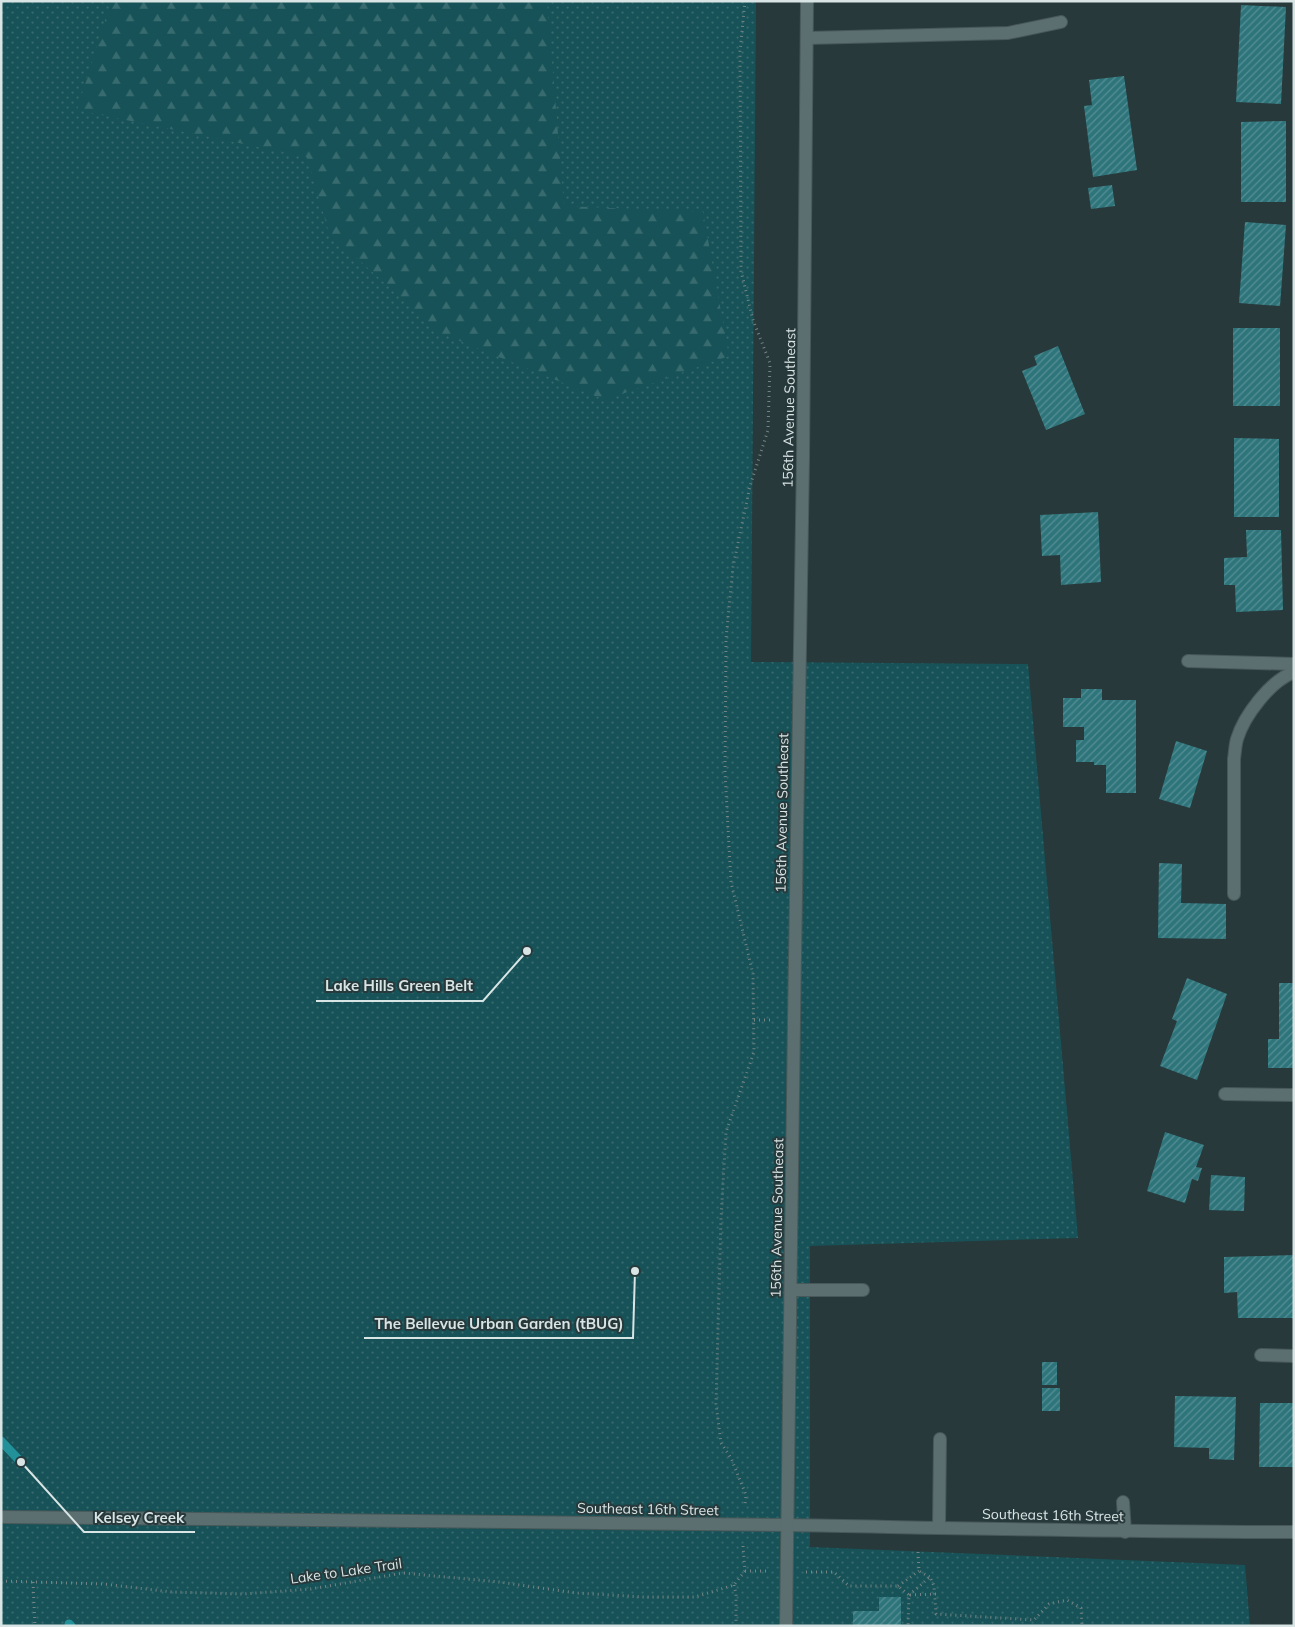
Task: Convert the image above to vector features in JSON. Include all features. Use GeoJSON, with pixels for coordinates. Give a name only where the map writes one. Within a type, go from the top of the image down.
{"type":"FeatureCollection","features":[{"type":"Feature","properties":{"kind":"street","name":"156th Avenue Southeast"},"geometry":{"type":"LineString","coordinates":[[786,1626],[804,439],[807,1]]}},
{"type":"Feature","properties":{"kind":"street"},"geometry":{"type":"LineString","coordinates":[[807,38],[1008,33],[1060,22]]}},
{"type":"Feature","properties":{"kind":"street"},"geometry":{"type":"LineString","coordinates":[[1188,661],[1294,664]]}},
{"type":"Feature","properties":{"kind":"street"},"geometry":{"type":"LineString","coordinates":[[1234,894],[1234,759],[1237,738],[1255,706],[1267,690],[1294,672]]}},
{"type":"Feature","properties":{"kind":"street"},"geometry":{"type":"LineString","coordinates":[[1225,1094],[1294,1095]]}},
{"type":"Feature","properties":{"kind":"street"},"geometry":{"type":"LineString","coordinates":[[791,1290],[863,1290]]}},
{"type":"Feature","properties":{"kind":"street"},"geometry":{"type":"LineString","coordinates":[[1261,1355],[1294,1356]]}},
{"type":"Feature","properties":{"kind":"street"},"geometry":{"type":"LineString","coordinates":[[939,1528],[940,1439]]}},
{"type":"Feature","properties":{"kind":"street"},"geometry":{"type":"LineString","coordinates":[[1123,1502],[1125,1532]]}},
{"type":"Feature","properties":{"kind":"street","name":"Southeast 16th Street"},"geometry":{"type":"LineString","coordinates":[[1,1517],[1014,1528],[1125,1532],[1294,1532]]}},
{"type":"Feature","properties":{"kind":"path"},"geometry":{"type":"LineString","coordinates":[[745,1],[740,51],[741,271],[753,320],[770,364],[768,430],[750,486],[733,567],[726,640],[725,772],[731,882],[752,974],[754,1052],[726,1132],[721,1218],[716,1404],[721,1444],[731,1458],[746,1495]]}},
{"type":"Feature","properties":{"kind":"path"},"geometry":{"type":"LineString","coordinates":[[736,1626],[736,1594],[734,1584],[745,1571],[743,1550]]}},
{"type":"Feature","properties":{"kind":"path"},"geometry":{"type":"LineString","coordinates":[[918,1552],[919,1571]]}},
{"type":"Feature","properties":{"kind":"path"},"geometry":{"type":"LineString","coordinates":[[745,1571],[766,1571]]}},
{"type":"Feature","properties":{"kind":"path"},"geometry":{"type":"LineString","coordinates":[[919,1571],[930,1578],[934,1586],[936,1614],[1034,1620],[1049,1604],[1067,1600],[1081,1608],[1082,1626]]}},
{"type":"Feature","properties":{"kind":"path"},"geometry":{"type":"LineString","coordinates":[[820,1572],[834,1572],[849,1586],[898,1586],[919,1571]]}},
{"type":"Feature","properties":{"kind":"path","name":"Lake to Lake Trail"},"geometry":{"type":"LineString","coordinates":[[1,1581],[103,1584],[172,1592],[243,1594],[312,1589],[403,1573],[490,1581],[576,1593],[644,1597],[695,1597],[734,1584]]}},
{"type":"Feature","properties":{"kind":"path"},"geometry":{"type":"LineString","coordinates":[[908,1626],[909,1595],[930,1578]]}},
{"type":"Feature","properties":{"kind":"path"},"geometry":{"type":"LineString","coordinates":[[33,1582],[35,1626]]}},
{"type":"Feature","properties":{"kind":"path"},"geometry":{"type":"LineString","coordinates":[[898,1586],[909,1595],[936,1594]]}},
{"type":"Feature","properties":{"kind":"green space"},"geometry":{"type":"Polygon","coordinates":[[[1,1],[756,1],[751,662],[1028,664],[1078,1238],[810,1246],[810,1547],[1245,1565],[1250,1626],[1,1626],[1,1]]]}},
{"type":"Feature","properties":{"kind":"green space"},"geometry":{"type":"Polygon","coordinates":[[[111,1],[547,1],[564,206],[703,212],[729,356],[605,400],[440,333],[329,233],[307,157],[77,110],[111,1]]]}},
{"type":"Feature","properties":{"kind":"building"},"geometry":{"type":"Polygon","coordinates":[[[1241,5],[1286,7],[1281,104],[1236,102],[1241,5]]]}},
{"type":"Feature","properties":{"kind":"building"},"geometry":{"type":"Polygon","coordinates":[[[1124,76],[1137,170],[1093,177],[1084,106],[1092,105],[1089,80],[1124,76]]]}},
{"type":"Feature","properties":{"kind":"building"},"geometry":{"type":"Polygon","coordinates":[[[1286,121],[1286,202],[1241,202],[1241,122],[1286,121]]]}},
{"type":"Feature","properties":{"kind":"building"},"geometry":{"type":"Polygon","coordinates":[[[1112,185],[1115,206],[1091,209],[1088,188],[1112,185]]]}},
{"type":"Feature","properties":{"kind":"building"},"geometry":{"type":"Polygon","coordinates":[[[1245,222],[1286,225],[1280,306],[1239,303],[1245,222]]]}},
{"type":"Feature","properties":{"kind":"building"},"geometry":{"type":"Polygon","coordinates":[[[1233,328],[1280,328],[1280,406],[1233,406],[1233,328]]]}},
{"type":"Feature","properties":{"kind":"building"},"geometry":{"type":"Polygon","coordinates":[[[1058,346],[1085,414],[1046,430],[1022,371],[1037,365],[1034,356],[1058,346]]]}},
{"type":"Feature","properties":{"kind":"building"},"geometry":{"type":"Polygon","coordinates":[[[1234,438],[1279,439],[1279,517],[1234,517],[1234,438]]]}},
{"type":"Feature","properties":{"kind":"building"},"geometry":{"type":"Polygon","coordinates":[[[1098,512],[1101,582],[1061,585],[1060,555],[1042,556],[1040,515],[1098,512]]]}},
{"type":"Feature","properties":{"kind":"building"},"geometry":{"type":"Polygon","coordinates":[[[1246,530],[1281,530],[1283,610],[1236,612],[1235,585],[1224,585],[1224,558],[1247,557],[1246,530]]]}},
{"type":"Feature","properties":{"kind":"building"},"geometry":{"type":"Polygon","coordinates":[[[1081,689],[1102,689],[1102,700],[1136,700],[1136,793],[1106,793],[1106,765],[1094,765],[1094,762],[1076,762],[1076,740],[1084,740],[1084,727],[1063,727],[1063,698],[1081,698],[1081,689]]]}},
{"type":"Feature","properties":{"kind":"building"},"geometry":{"type":"Polygon","coordinates":[[[1176,741],[1207,751],[1190,808],[1159,799],[1176,741]]]}},
{"type":"Feature","properties":{"kind":"building"},"geometry":{"type":"Polygon","coordinates":[[[1159,863],[1182,864],[1181,903],[1226,904],[1226,939],[1158,938],[1159,863]]]}},
{"type":"Feature","properties":{"kind":"building"},"geometry":{"type":"Polygon","coordinates":[[[1187,978],[1227,994],[1197,1080],[1160,1066],[1177,1021],[1172,1019],[1187,978]]]}},
{"type":"Feature","properties":{"kind":"building"},"geometry":{"type":"Polygon","coordinates":[[[1279,983],[1294,983],[1294,1068],[1268,1068],[1268,1039],[1279,1039],[1279,983]]]}},
{"type":"Feature","properties":{"kind":"building"},"geometry":{"type":"Polygon","coordinates":[[[1165,1132],[1204,1145],[1196,1167],[1202,1168],[1198,1181],[1192,1179],[1185,1203],[1147,1191],[1165,1132]]]}},
{"type":"Feature","properties":{"kind":"building"},"geometry":{"type":"Polygon","coordinates":[[[1211,1175],[1245,1177],[1244,1211],[1209,1210],[1211,1175]]]}},
{"type":"Feature","properties":{"kind":"building"},"geometry":{"type":"Polygon","coordinates":[[[1294,1255],[1294,1318],[1238,1318],[1237,1292],[1224,1293],[1224,1257],[1294,1255]]]}},
{"type":"Feature","properties":{"kind":"building"},"geometry":{"type":"Polygon","coordinates":[[[1042,1362],[1057,1362],[1057,1385],[1042,1385],[1042,1362]]]}},
{"type":"Feature","properties":{"kind":"building"},"geometry":{"type":"Polygon","coordinates":[[[1042,1388],[1060,1388],[1060,1411],[1042,1411],[1042,1388]]]}},
{"type":"Feature","properties":{"kind":"building"},"geometry":{"type":"Polygon","coordinates":[[[1175,1396],[1236,1397],[1234,1460],[1209,1459],[1209,1448],[1174,1447],[1175,1396]]]}},
{"type":"Feature","properties":{"kind":"building"},"geometry":{"type":"Polygon","coordinates":[[[1260,1403],[1294,1403],[1294,1467],[1259,1467],[1260,1403]]]}},
{"type":"Feature","properties":{"kind":"building"},"geometry":{"type":"Polygon","coordinates":[[[879,1597],[901,1597],[901,1626],[853,1626],[853,1611],[879,1611],[879,1597]]]}},
{"type":"Feature","properties":{"kind":"waterway"},"geometry":{"type":"LineString","coordinates":[[1,1441],[21,1462]]}},
{"type":"Feature","properties":{"kind":"place","name":"Lake Hills Green Belt"},"geometry":{"type":"Point","coordinates":[527,951]}},
{"type":"Feature","properties":{"kind":"place","name":"The Bellevue Urban Garden (tBUG)"},"geometry":{"type":"Point","coordinates":[635,1271]}},
{"type":"Feature","properties":{"kind":"place","name":"Kelsey Creek"},"geometry":{"type":"Point","coordinates":[21,1462]}}]}
